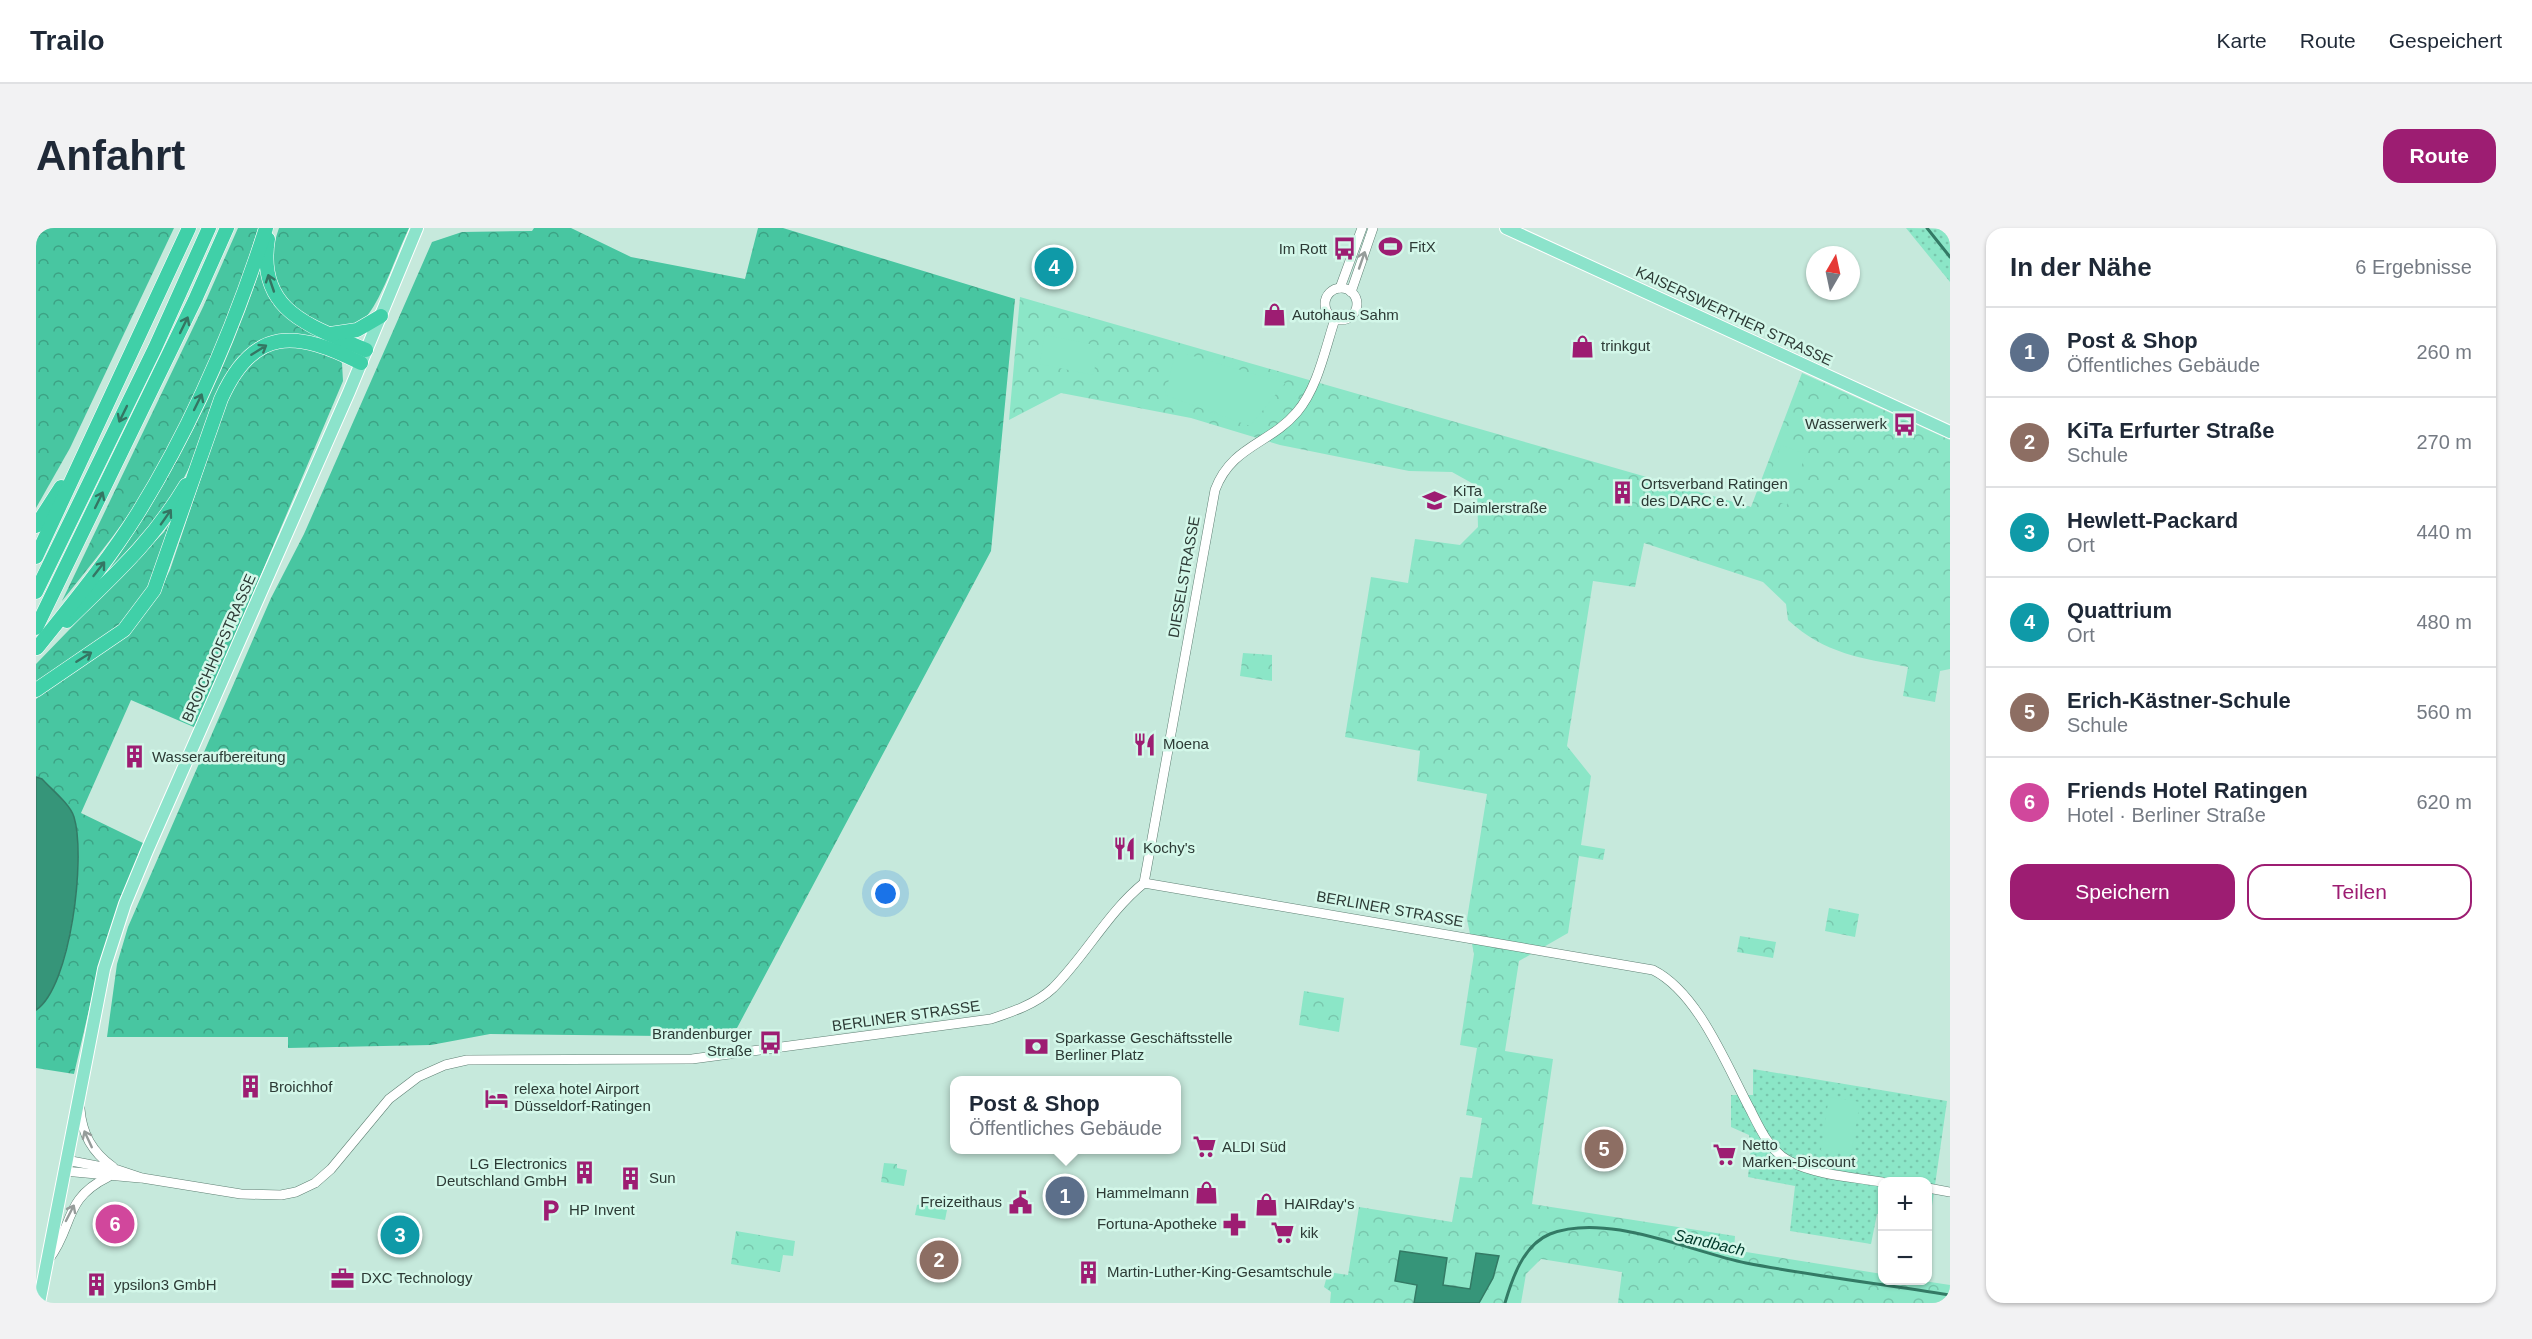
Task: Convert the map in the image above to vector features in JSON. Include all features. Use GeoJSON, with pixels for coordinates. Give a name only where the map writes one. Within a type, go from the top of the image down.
{"type":"FeatureCollection","features":[{"type":"Feature","properties":{"kind":"highway"},"geometry":{"type":"LineString","coordinates":[[36,557],[79,460],[189,228]]}},
{"type":"Feature","properties":{"kind":"highway"},"geometry":{"type":"LineString","coordinates":[[36,592],[155,348],[209,228]]}},
{"type":"Feature","properties":{"kind":"highway"},"geometry":{"type":"LineString","coordinates":[[36,628],[191,309],[227,228]]}},
{"type":"Feature","properties":{"kind":"highway"},"geometry":{"type":"LineString","coordinates":[[37,649],[107,559],[176,448],[215,366],[266,228]]}},
{"type":"Feature","properties":{"kind":"highway"},"geometry":{"type":"LineString","coordinates":[[270,228],[266,262],[270,284],[278,299],[297,318],[330,334],[364,357]]}},
{"type":"Feature","properties":{"kind":"highway"},"geometry":{"type":"LineString","coordinates":[[330,334],[357,330],[381,316]]}},
{"type":"Feature","properties":{"kind":"highway"},"geometry":{"type":"LineString","coordinates":[[36,690],[115,637],[140,612],[162,572],[232,376],[244,361],[261,348],[284,340],[313,341],[364,357]]}},
{"type":"Feature","properties":{"kind":"highway"},"geometry":{"type":"LineString","coordinates":[[37,649],[129,564],[168,516],[203,454]]}},
{"type":"Feature","properties":{"kind":"highway"},"geometry":{"type":"LineString","coordinates":[[36,526],[79,460]]}},
{"type":"Feature","properties":{"kind":"main road","name":"BROICHHOFSTRASSE"},"geometry":{"type":"LineString","coordinates":[[39,1303],[104,969],[125,904],[364,357],[417,228]]}},
{"type":"Feature","properties":{"kind":"main road","name":"KAISERSWERTHER STRASSE"},"geometry":{"type":"LineString","coordinates":[[1506,228],[1950,432]]}},
{"type":"Feature","properties":{"kind":"street"},"geometry":{"type":"LineString","coordinates":[[1340,288],[1362,228]]}},
{"type":"Feature","properties":{"kind":"street"},"geometry":{"type":"LineString","coordinates":[[1351,292],[1373,228]]}},
{"type":"Feature","properties":{"kind":"street"},"geometry":{"type":"LineString","coordinates":[[1340,288],[1351,292],[1357,300],[1355,310],[1348,319],[1335,319],[1327,311],[1325,301],[1330,292],[1340,288]]}},
{"type":"Feature","properties":{"kind":"street","name":"DIESELSTRASSE"},"geometry":{"type":"LineString","coordinates":[[1144,883],[1215,490],[1224,471],[1236,457],[1298,411],[1311,387],[1335,319]]}},
{"type":"Feature","properties":{"kind":"street","name":"BERLINER STRASSE"},"geometry":{"type":"LineString","coordinates":[[65,1165],[108,1177],[142,1178],[241,1194],[281,1195],[296,1192],[315,1183],[331,1169],[389,1099],[418,1077],[445,1065],[467,1060],[692,1059],[991,1019],[1024,1007],[1052,989],[1125,899],[1144,883],[1653,970],[1674,984],[1687,997],[1766,1139],[1786,1160],[1808,1169],[1878,1181]]}},
{"type":"Feature","properties":{"kind":"street"},"geometry":{"type":"LineString","coordinates":[[78,1097],[86,1138],[103,1160],[118,1170]]}},
{"type":"Feature","properties":{"kind":"street","name":"BERLINER STRASSE"},"geometry":{"type":"LineString","coordinates":[[65,1165],[118,1170],[142,1178]]}},
{"type":"Feature","properties":{"kind":"street"},"geometry":{"type":"LineString","coordinates":[[47,1261],[58,1246],[67,1220],[83,1193],[108,1177]]}},
{"type":"Feature","properties":{"kind":"street"},"geometry":{"type":"LineString","coordinates":[[1932,1189],[1950,1191]]}},
{"type":"Feature","properties":{"kind":"green space"},"geometry":{"type":"Polygon","coordinates":[[[36,228],[174,228],[70,448],[36,508],[36,228]]]}},
{"type":"Feature","properties":{"kind":"green space"},"geometry":{"type":"Polygon","coordinates":[[[238,228],[258,228],[220,340],[188,412],[170,447],[129,514],[62,601],[204,305],[238,228]]]}},
{"type":"Feature","properties":{"kind":"green space"},"geometry":{"type":"Polygon","coordinates":[[[279,228],[409,228],[381,292],[368,315],[350,328],[337,329],[324,326],[311,319],[288,300],[279,289],[274,278],[272,259],[279,228]]]}},
{"type":"Feature","properties":{"kind":"green space"},"geometry":{"type":"Polygon","coordinates":[[[534,228],[571,228],[631,257],[745,279],[758,228],[783,228],[1015,299],[991,551],[737,1028],[662,1036],[490,1034],[431,1045],[288,1048],[288,1037],[107,1037],[117,964],[128,927],[271,598],[304,534],[432,242],[462,232],[532,231],[534,228]]]}},
{"type":"Feature","properties":{"kind":"green space"},"geometry":{"type":"Polygon","coordinates":[[[1906,228],[1950,229],[1950,282],[1906,228]]]}},
{"type":"Feature","properties":{"kind":"green space"},"geometry":{"type":"Polygon","coordinates":[[[262,264],[266,281],[338,345],[315,337],[295,335],[275,338],[252,347],[164,516],[103,578],[152,504],[194,427],[231,347],[262,264]]]}},
{"type":"Feature","properties":{"kind":"green space"},"geometry":{"type":"Polygon","coordinates":[[[1020,297],[1751,507],[1802,373],[1950,440],[1950,669],[1940,671],[1935,702],[1903,696],[1908,667],[1844,653],[1802,631],[1788,620],[1786,604],[1763,582],[1644,543],[1635,587],[1593,581],[1567,746],[1591,776],[1581,845],[1605,849],[1603,860],[1579,856],[1568,933],[1519,961],[1505,1051],[1553,1059],[1532,1204],[1735,1236],[1734,1250],[1878,1273],[1878,1285],[1932,1285],[1932,1282],[1950,1285],[1950,1303],[1618,1303],[1622,1272],[1541,1259],[1526,1274],[1521,1303],[1330,1303],[1331,1292],[1324,1287],[1328,1272],[1348,1275],[1359,1207],[1452,1222],[1460,1177],[1472,1178],[1482,1118],[1466,1115],[1477,1048],[1460,1045],[1474,954],[1467,919],[1487,794],[1417,781],[1420,751],[1345,737],[1371,577],[1408,583],[1415,539],[1460,545],[1478,527],[1477,486],[1452,472],[1409,471],[1280,445],[1191,418],[1061,393],[1009,420],[1020,297]]]}},
{"type":"Feature","properties":{"kind":"green space"},"geometry":{"type":"Polygon","coordinates":[[[1045,335],[1100,346],[1093,375],[1039,364],[1045,335]]]}},
{"type":"Feature","properties":{"kind":"green space"},"geometry":{"type":"Polygon","coordinates":[[[295,344],[337,358],[342,363],[343,381],[196,728],[131,700],[81,813],[145,844],[101,958],[74,1074],[36,1068],[36,1010],[48,997],[67,949],[73,920],[78,861],[77,837],[72,813],[65,802],[42,779],[36,777],[36,699],[158,594],[170,570],[232,386],[252,363],[266,353],[295,344]]]}},
{"type":"Feature","properties":{"kind":"green space"},"geometry":{"type":"Polygon","coordinates":[[[1176,351],[1285,383],[1250,426],[1165,395],[1176,351]]]}},
{"type":"Feature","properties":{"kind":"green space"},"geometry":{"type":"Polygon","coordinates":[[[1781,445],[1806,454],[1787,505],[1762,496],[1781,445]]]}},
{"type":"Feature","properties":{"kind":"green space"},"geometry":{"type":"Polygon","coordinates":[[[182,504],[160,571],[122,626],[36,686],[36,664],[164,532],[182,504]]]}},
{"type":"Feature","properties":{"kind":"green space"},"geometry":{"type":"Polygon","coordinates":[[[1243,653],[1272,655],[1272,681],[1240,676],[1243,653]]]}},
{"type":"Feature","properties":{"kind":"green space"},"geometry":{"type":"Polygon","coordinates":[[[1829,908],[1859,914],[1855,937],[1825,931],[1829,908]]]}},
{"type":"Feature","properties":{"kind":"green space"},"geometry":{"type":"Polygon","coordinates":[[[1740,936],[1776,942],[1773,958],[1737,952],[1740,936]]]}},
{"type":"Feature","properties":{"kind":"green space"},"geometry":{"type":"Polygon","coordinates":[[[1304,991],[1344,998],[1339,1032],[1299,1025],[1304,991]]]}},
{"type":"Feature","properties":{"kind":"green space"},"geometry":{"type":"Polygon","coordinates":[[[1753,1069],[1947,1101],[1932,1206],[1932,1177],[1878,1177],[1878,1214],[1871,1244],[1790,1231],[1795,1186],[1748,1177],[1751,1148],[1749,1135],[1731,1127],[1731,1095],[1753,1095],[1753,1069]]]}},
{"type":"Feature","properties":{"kind":"green space"},"geometry":{"type":"Polygon","coordinates":[[[1829,1097],[1860,1102],[1851,1155],[1821,1150],[1829,1097]]]}},
{"type":"Feature","properties":{"kind":"green space"},"geometry":{"type":"Polygon","coordinates":[[[884,1163],[897,1164],[897,1168],[907,1170],[904,1186],[881,1182],[884,1163]]]}},
{"type":"Feature","properties":{"kind":"green space"},"geometry":{"type":"Polygon","coordinates":[[[917,1205],[947,1210],[945,1220],[915,1215],[917,1205]]]}},
{"type":"Feature","properties":{"kind":"green space"},"geometry":{"type":"Polygon","coordinates":[[[736,1231],[795,1241],[793,1256],[783,1255],[780,1272],[731,1264],[736,1231]]]}},
{"type":"Feature","properties":{"kind":"shaded area"},"geometry":{"type":"Polygon","coordinates":[[[36,777],[42,779],[72,812],[77,836],[78,860],[73,920],[67,949],[48,997],[36,1010],[36,777]]]}},
{"type":"Feature","properties":{"kind":"shaded area"},"geometry":{"type":"Polygon","coordinates":[[[1400,1251],[1447,1258],[1443,1285],[1470,1289],[1476,1253],[1499,1256],[1493,1278],[1479,1303],[1414,1303],[1417,1285],[1395,1281],[1400,1251]]]}},
{"type":"Feature","properties":{"kind":"waterway"},"geometry":{"type":"LineString","coordinates":[[1927,228],[1950,257]]}},
{"type":"Feature","properties":{"kind":"waterway","name":"Sandbach"},"geometry":{"type":"LineString","coordinates":[[1505,1303],[1520,1264],[1533,1246],[1550,1234],[1572,1228],[1622,1230],[1746,1263],[1950,1295]]}},
{"type":"Feature","properties":{"kind":"place","name":"FitX"},"geometry":{"type":"Point","coordinates":[1391,247]}},
{"type":"Feature","properties":{"kind":"place","name":"Im Rott"},"geometry":{"type":"Point","coordinates":[1345,249]}},
{"type":"Feature","properties":{"kind":"place","name":"Quattrium"},"geometry":{"type":"Point","coordinates":[1054,267]}},
{"type":"Feature","properties":{"kind":"place","name":"Autohaus Sahm"},"geometry":{"type":"Point","coordinates":[1274,315]}},
{"type":"Feature","properties":{"kind":"place","name":"trinkgut"},"geometry":{"type":"Point","coordinates":[1583,346]}},
{"type":"Feature","properties":{"kind":"place","name":"Wasserwerk"},"geometry":{"type":"Point","coordinates":[1905,424]}},
{"type":"Feature","properties":{"kind":"place","name":"Ortsverband Ratingen des DARC e. V."},"geometry":{"type":"Point","coordinates":[1623,493]}},
{"type":"Feature","properties":{"kind":"place","name":"KiTa Daimlerstraße"},"geometry":{"type":"Point","coordinates":[1435,500]}},
{"type":"Feature","properties":{"kind":"place","name":"Moena"},"geometry":{"type":"Point","coordinates":[1145,744]}},
{"type":"Feature","properties":{"kind":"place","name":"Wasseraufbereitung"},"geometry":{"type":"Point","coordinates":[134,757]}},
{"type":"Feature","properties":{"kind":"place","name":"Kochy's"},"geometry":{"type":"Point","coordinates":[1125,848]}},
{"type":"Feature","properties":{"kind":"place","name":"Brandenburger Straße"},"geometry":{"type":"Point","coordinates":[770,1043]}},
{"type":"Feature","properties":{"kind":"place","name":"Sparkasse Geschäftsstelle Berliner Platz"},"geometry":{"type":"Point","coordinates":[1037,1047]}},
{"type":"Feature","properties":{"kind":"place","name":"Broichhof"},"geometry":{"type":"Point","coordinates":[251,1087]}},
{"type":"Feature","properties":{"kind":"place","name":"relexa hotel Airport Düsseldorf-Ratingen"},"geometry":{"type":"Point","coordinates":[496,1098]}},
{"type":"Feature","properties":{"kind":"place","name":"ALDI Süd"},"geometry":{"type":"Point","coordinates":[1204,1147]}},
{"type":"Feature","properties":{"kind":"place","name":"Erich-Kästner-Schule"},"geometry":{"type":"Point","coordinates":[1604,1149]}},
{"type":"Feature","properties":{"kind":"place","name":"Netto Marken-Discount"},"geometry":{"type":"Point","coordinates":[1724,1154]}},
{"type":"Feature","properties":{"kind":"place","name":"LG Electronics Deutschland GmbH"},"geometry":{"type":"Point","coordinates":[585,1173]}},
{"type":"Feature","properties":{"kind":"place","name":"Sun"},"geometry":{"type":"Point","coordinates":[631,1178]}},
{"type":"Feature","properties":{"kind":"place","name":"Hammelmann"},"geometry":{"type":"Point","coordinates":[1207,1193]}},
{"type":"Feature","properties":{"kind":"place","name":"Post & Shop"},"geometry":{"type":"Point","coordinates":[1065,1196]}},
{"type":"Feature","properties":{"kind":"place","name":"Freizeithaus"},"geometry":{"type":"Point","coordinates":[1020,1202]}},
{"type":"Feature","properties":{"kind":"place","name":"HAIRday's"},"geometry":{"type":"Point","coordinates":[1266,1204]}},
{"type":"Feature","properties":{"kind":"place","name":"HP Invent"},"geometry":{"type":"Point","coordinates":[551,1210]}},
{"type":"Feature","properties":{"kind":"place","name":"Friends Hotel Ratingen"},"geometry":{"type":"Point","coordinates":[115,1224]}},
{"type":"Feature","properties":{"kind":"place","name":"Fortuna-Apotheke"},"geometry":{"type":"Point","coordinates":[1235,1224]}},
{"type":"Feature","properties":{"kind":"place","name":"kik"},"geometry":{"type":"Point","coordinates":[1282,1233]}},
{"type":"Feature","properties":{"kind":"place","name":"Hewlett-Packard"},"geometry":{"type":"Point","coordinates":[400,1235]}},
{"type":"Feature","properties":{"kind":"place","name":"KiTa Erfurter Straße"},"geometry":{"type":"Point","coordinates":[939,1260]}},
{"type":"Feature","properties":{"kind":"place","name":"Martin-Luther-King-Gesamtschule"},"geometry":{"type":"Point","coordinates":[1089,1272]}},
{"type":"Feature","properties":{"kind":"place","name":"DXC Technology"},"geometry":{"type":"Point","coordinates":[343,1278]}},
{"type":"Feature","properties":{"kind":"place","name":"ypsilon3 GmbH"},"geometry":{"type":"Point","coordinates":[96,1285]}}]}
